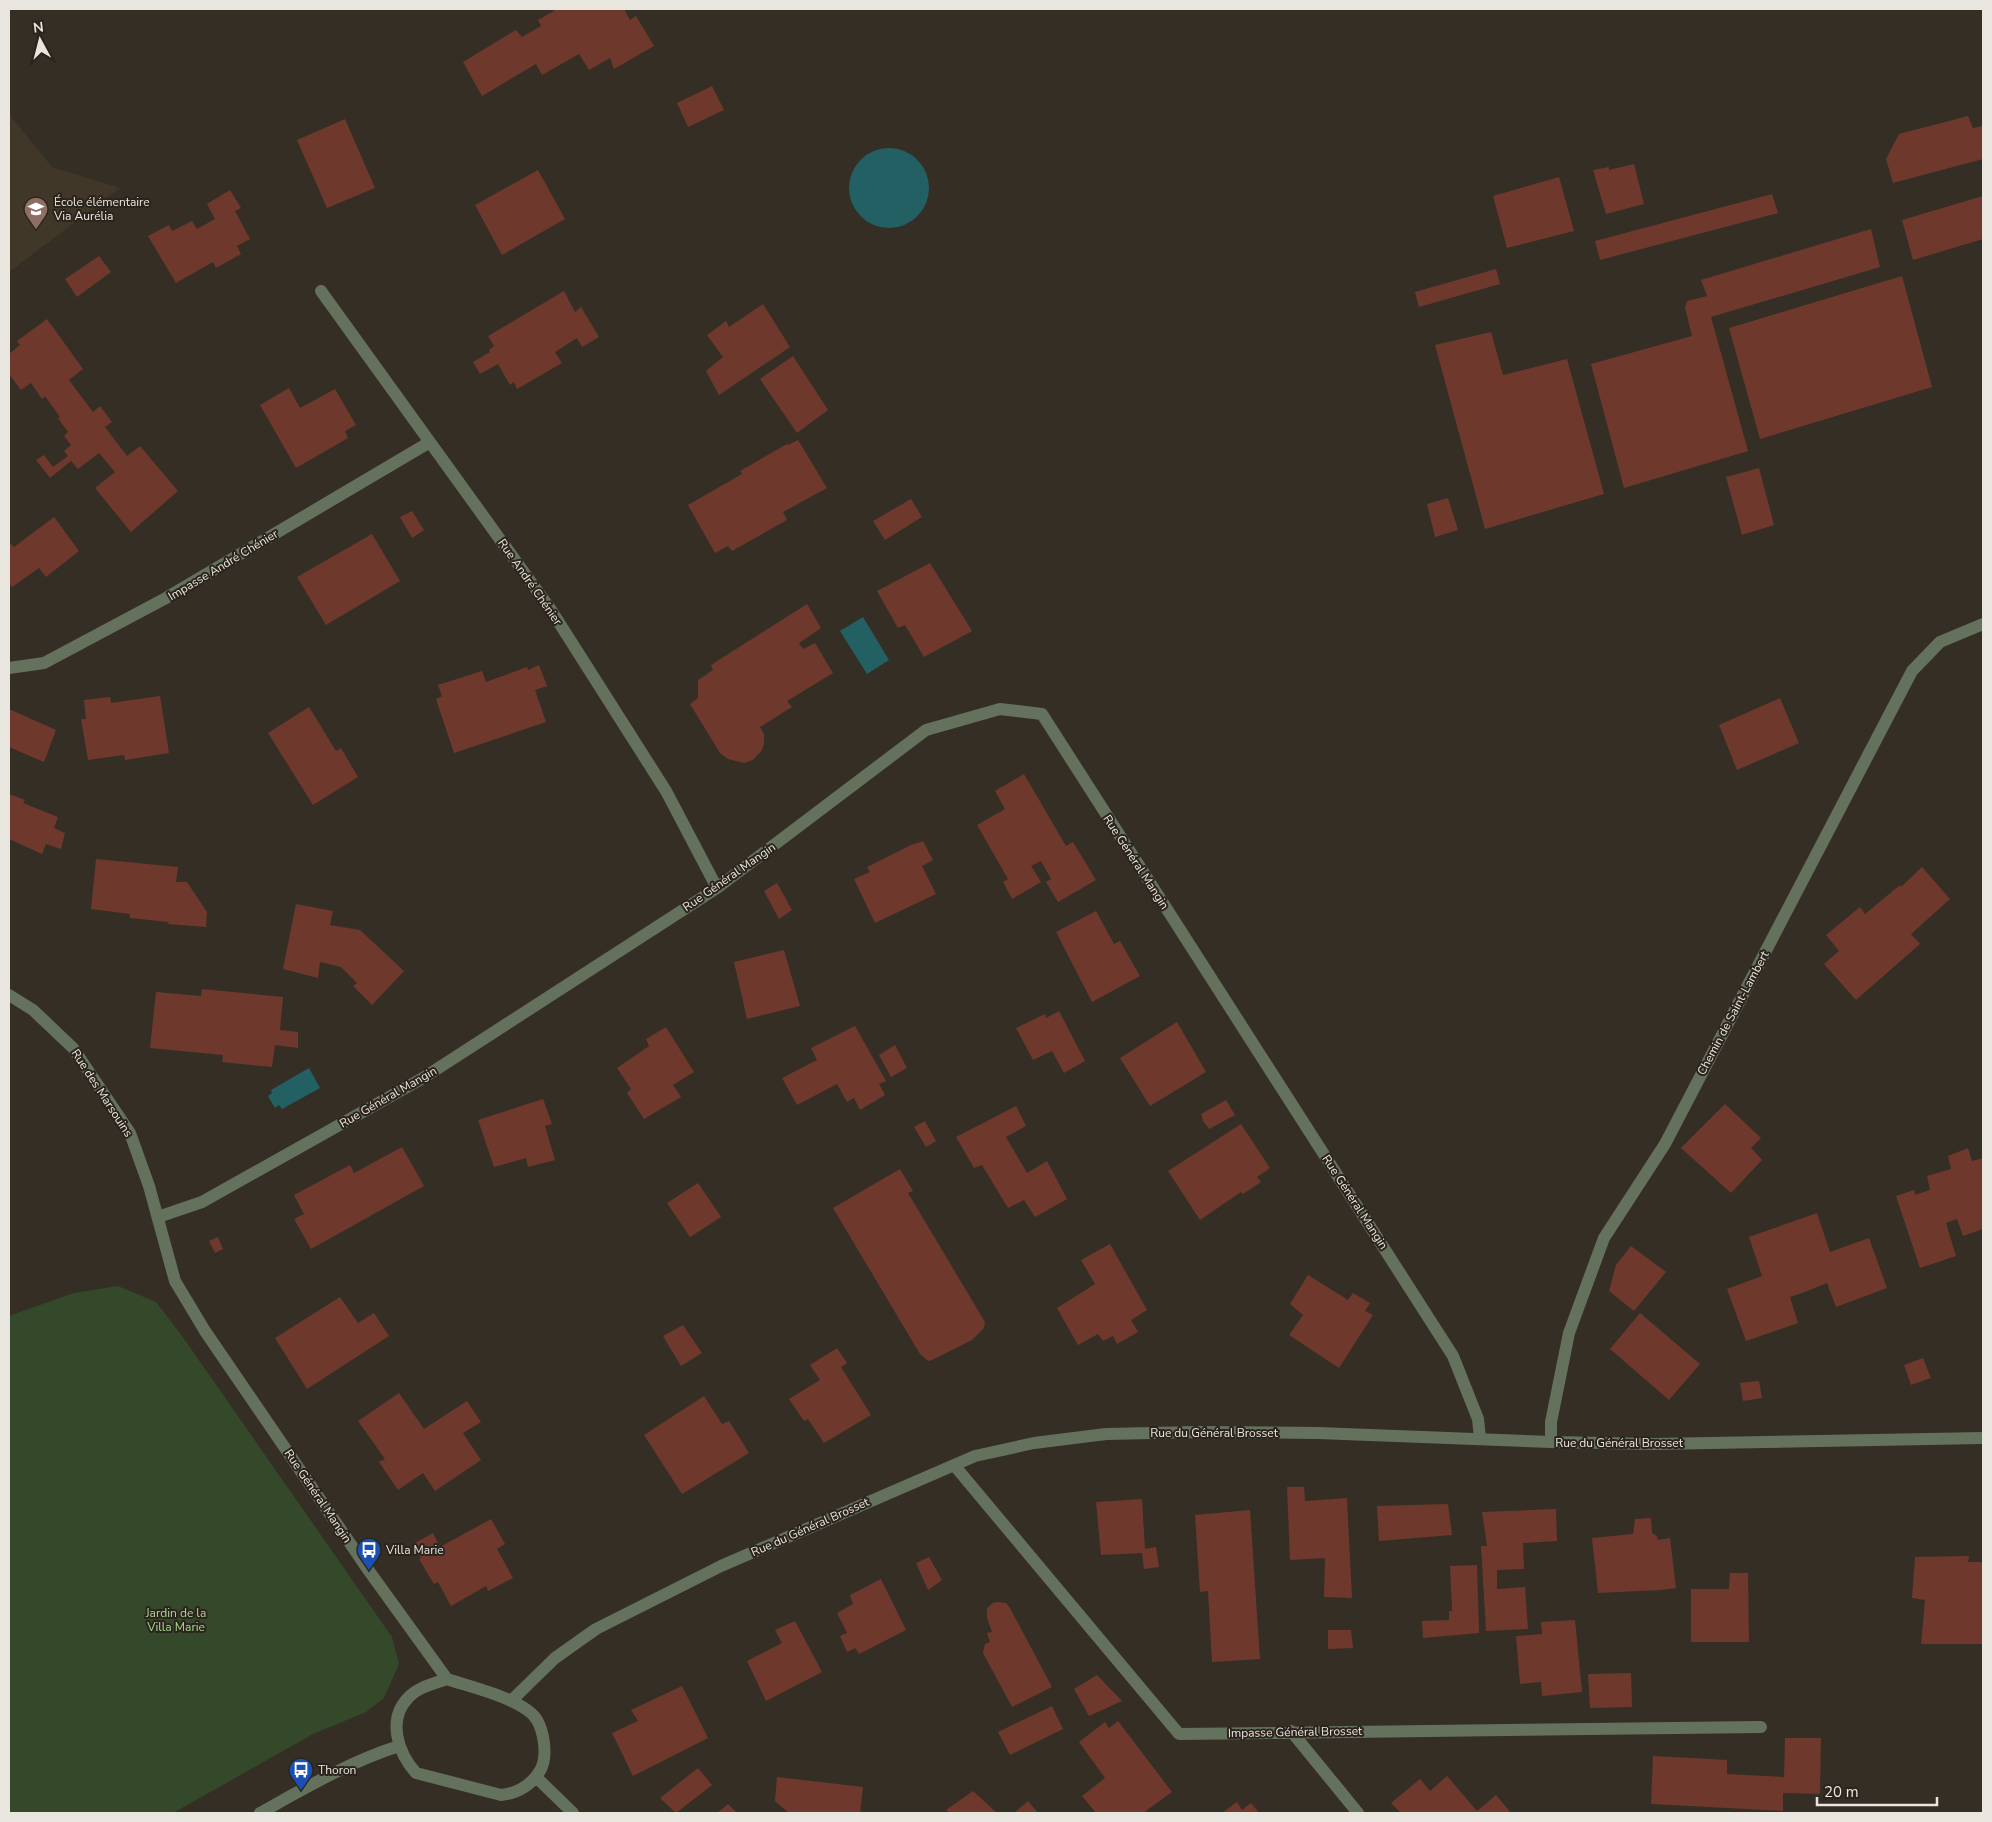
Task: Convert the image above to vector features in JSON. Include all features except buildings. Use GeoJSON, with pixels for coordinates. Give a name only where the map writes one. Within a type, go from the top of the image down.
{"type":"FeatureCollection","features":[{"type":"Feature","properties":{"kind":"street","name":"Rue André Chénier"},"geometry":{"type":"LineString","coordinates":[[321,291],[556,618],[666,791],[717,888]]}},
{"type":"Feature","properties":{"kind":"street","name":"Impasse André Chénier"},"geometry":{"type":"LineString","coordinates":[[9,668],[44,663],[166,598],[430,442]]}},
{"type":"Feature","properties":{"kind":"street","name":"Chemin de Saint-Lambert"},"geometry":{"type":"LineString","coordinates":[[1550,1442],[1550,1422],[1569,1333],[1604,1238],[1665,1144],[1912,671],[1940,642],[1983,624]]}},
{"type":"Feature","properties":{"kind":"street","name":"Rue Général Mangin"},"geometry":{"type":"LineString","coordinates":[[447,1680],[385,1594],[205,1331],[174,1281],[158,1217],[202,1202],[424,1078],[717,888],[926,730],[1000,709],[1042,714],[1453,1356],[1478,1419],[1480,1438]]}},
{"type":"Feature","properties":{"kind":"street","name":"Rue des Marsouins"},"geometry":{"type":"LineString","coordinates":[[9,995],[33,1010],[79,1056],[130,1133],[158,1217]]}},
{"type":"Feature","properties":{"kind":"street","name":"Rue du Général Brosset"},"geometry":{"type":"LineString","coordinates":[[511,1701],[555,1658],[596,1629],[721,1566],[974,1456],[1034,1443],[1106,1434],[1198,1432],[1318,1433],[1654,1444],[1983,1438]]}},
{"type":"Feature","properties":{"kind":"street","name":"Impasse Général Brosset"},"geometry":{"type":"LineString","coordinates":[[954,1465],[1179,1734],[1291,1731],[1761,1727]]}},
{"type":"Feature","properties":{"kind":"street"},"geometry":{"type":"LineString","coordinates":[[447,1680],[511,1701],[525,1709],[537,1720],[543,1734],[545,1752],[543,1765],[530,1784],[513,1794],[501,1795],[416,1773],[407,1763],[399,1746],[398,1721],[402,1708],[408,1698],[428,1685],[447,1680]]}},
{"type":"Feature","properties":{"kind":"street"},"geometry":{"type":"LineString","coordinates":[[1291,1731],[1358,1813]]}},
{"type":"Feature","properties":{"kind":"street"},"geometry":{"type":"LineString","coordinates":[[260,1813],[338,1770],[368,1756],[399,1746]]}},
{"type":"Feature","properties":{"kind":"street"},"geometry":{"type":"LineString","coordinates":[[536,1777],[573,1813]]}},
{"type":"Feature","properties":{"kind":"shaded area","name":"École élémentaire Via Aurélia"},"geometry":{"type":"Polygon","coordinates":[[[9,114],[52,167],[120,188],[9,272],[9,114]]]}},
{"type":"Feature","properties":{"kind":"green space","name":"Jardin de la Villa Marie"},"geometry":{"type":"Polygon","coordinates":[[[118,1286],[156,1302],[182,1336],[392,1637],[399,1664],[384,1698],[366,1712],[313,1734],[173,1813],[9,1813],[9,1316],[74,1293],[118,1286]]]}},
{"type":"Feature","properties":{"kind":"water"},"geometry":{"type":"Polygon","coordinates":[[[889,148],[904,151],[917,160],[926,173],[929,188],[926,203],[917,216],[904,225],[889,228],[874,225],[861,216],[852,203],[849,188],[852,173],[861,160],[874,151],[889,148]]]}},
{"type":"Feature","properties":{"kind":"water"},"geometry":{"type":"Polygon","coordinates":[[[863,617],[889,660],[867,674],[840,631],[863,617]]]}},
{"type":"Feature","properties":{"kind":"water"},"geometry":{"type":"Polygon","coordinates":[[[309,1068],[320,1088],[282,1109],[279,1105],[275,1108],[268,1096],[272,1093],[271,1090],[309,1068]]]}},
{"type":"Feature","properties":{"kind":"place","name":"École élémentaire Via Aurélia"},"geometry":{"type":"Point","coordinates":[36,230]}},
{"type":"Feature","properties":{"kind":"place","name":"Villa Marie"},"geometry":{"type":"Point","coordinates":[369,1571]}},
{"type":"Feature","properties":{"kind":"place","name":"Thoron"},"geometry":{"type":"Point","coordinates":[301,1791]}}]}
